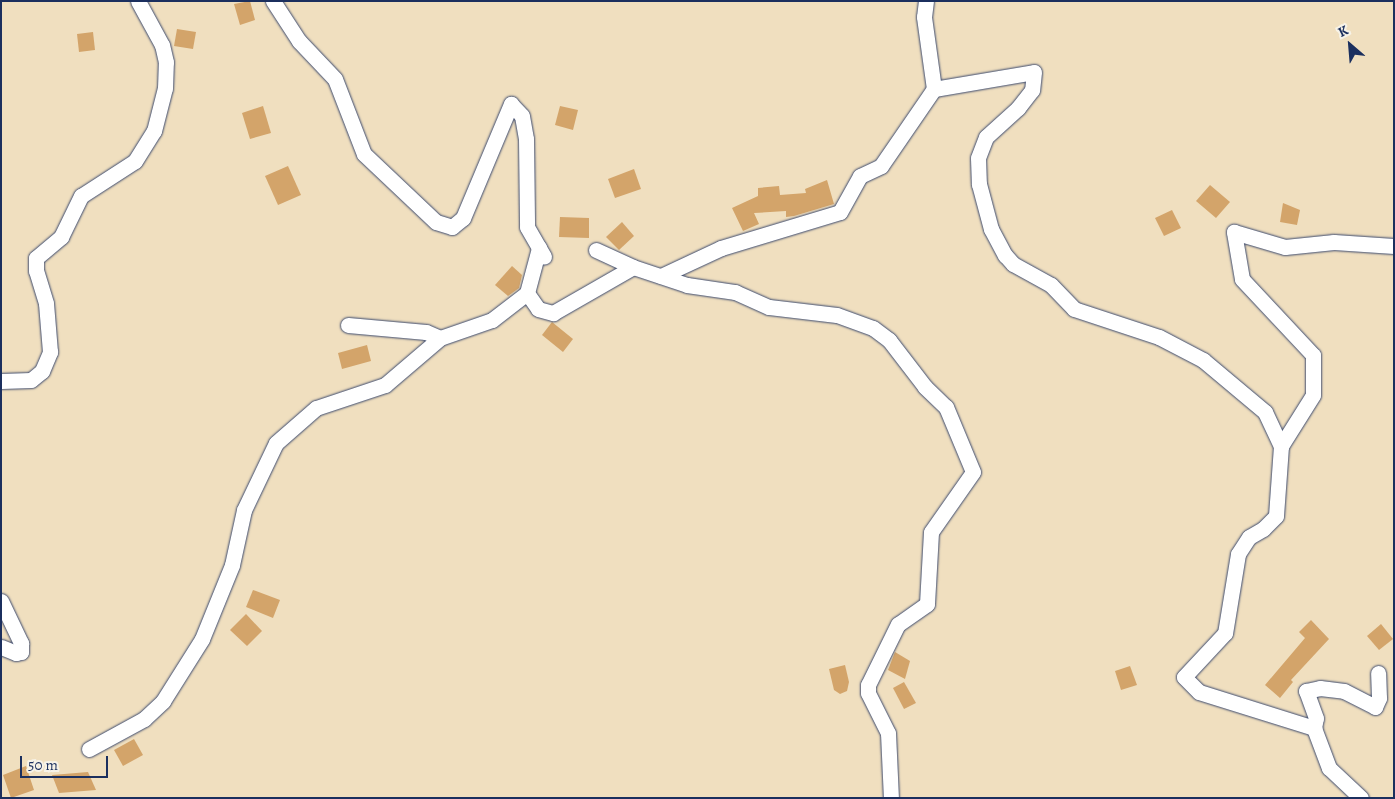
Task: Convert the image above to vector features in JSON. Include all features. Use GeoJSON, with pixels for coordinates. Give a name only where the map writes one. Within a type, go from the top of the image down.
{"type":"FeatureCollection","features":[{"type":"Feature","properties":{"kind":"street"},"geometry":{"type":"LineString","coordinates":[[1,381],[31,380],[42,371],[50,352],[46,302],[36,271],[36,258],[61,237],[81,196],[135,160],[154,131],[165,88],[166,62],[162,45],[138,1]]}},
{"type":"Feature","properties":{"kind":"street"},"geometry":{"type":"LineString","coordinates":[[89,749],[144,719],[162,701],[202,639],[232,565],[244,510],[276,443],[316,408],[385,385],[440,338],[492,320],[515,300],[527,293],[542,253],[527,227],[526,139],[522,116],[511,104],[463,218],[452,227],[436,222],[364,154],[335,79],[299,41],[273,1]]}},
{"type":"Feature","properties":{"kind":"street"},"geometry":{"type":"LineString","coordinates":[[661,276],[721,248],[840,212],[860,176],[881,166],[934,89],[924,18],[926,1]]}},
{"type":"Feature","properties":{"kind":"street"},"geometry":{"type":"LineString","coordinates":[[934,89],[1034,72],[1032,90],[1018,108],[986,137],[978,158],[979,184],[991,229],[1005,255],[1013,264],[1051,286],[1074,309],[1159,337],[1203,360],[1266,412],[1280,446],[1276,516],[1263,529],[1249,537],[1238,554],[1225,633],[1184,677],[1199,692],[1314,728]]}},
{"type":"Feature","properties":{"kind":"street"},"geometry":{"type":"LineString","coordinates":[[1280,446],[1313,395],[1313,355],[1242,279],[1234,232],[1285,247],[1334,242],[1394,246]]}},
{"type":"Feature","properties":{"kind":"street"},"geometry":{"type":"LineString","coordinates":[[596,250],[633,267],[686,285],[735,292],[769,307],[836,314],[873,328],[889,340],[925,387],[946,407],[959,433],[973,472],[931,532],[927,604],[898,624],[868,685],[868,693],[888,734],[891,798]]}},
{"type":"Feature","properties":{"kind":"street"},"geometry":{"type":"LineString","coordinates":[[527,293],[538,309],[553,313],[569,307],[633,267]]}},
{"type":"Feature","properties":{"kind":"street"},"geometry":{"type":"LineString","coordinates":[[348,325],[426,332],[440,338]]}},
{"type":"Feature","properties":{"kind":"street"},"geometry":{"type":"LineString","coordinates":[[1,602],[21,643],[21,652],[16,653],[1,647]]}},
{"type":"Feature","properties":{"kind":"street"},"geometry":{"type":"LineString","coordinates":[[1361,798],[1329,768],[1314,728],[1316,718],[1306,690],[1320,688],[1344,691],[1375,707],[1380,698],[1378,673]]}},
{"type":"Feature","properties":{"kind":"building"},"geometry":{"type":"Polygon","coordinates":[[[250,1],[255,20],[240,25],[234,4],[250,1]]]}},
{"type":"Feature","properties":{"kind":"building"},"geometry":{"type":"Polygon","coordinates":[[[177,29],[196,32],[193,49],[174,46],[177,29]]]}},
{"type":"Feature","properties":{"kind":"building"},"geometry":{"type":"Polygon","coordinates":[[[93,32],[95,50],[79,52],[77,34],[93,32]]]}},
{"type":"Feature","properties":{"kind":"building"},"geometry":{"type":"Polygon","coordinates":[[[263,106],[271,133],[250,139],[242,113],[263,106]]]}},
{"type":"Feature","properties":{"kind":"building"},"geometry":{"type":"Polygon","coordinates":[[[560,106],[578,110],[573,130],[555,125],[560,106]]]}},
{"type":"Feature","properties":{"kind":"building"},"geometry":{"type":"Polygon","coordinates":[[[288,166],[301,195],[278,205],[265,176],[288,166]]]}},
{"type":"Feature","properties":{"kind":"building"},"geometry":{"type":"Polygon","coordinates":[[[634,169],[641,189],[615,198],[608,179],[634,169]]]}},
{"type":"Feature","properties":{"kind":"building"},"geometry":{"type":"Polygon","coordinates":[[[827,180],[834,204],[794,216],[786,217],[786,211],[754,213],[759,224],[743,231],[732,208],[758,196],[758,188],[779,186],[780,195],[806,193],[805,189],[827,180]]]}},
{"type":"Feature","properties":{"kind":"building"},"geometry":{"type":"Polygon","coordinates":[[[1210,185],[1230,202],[1216,218],[1196,201],[1210,185]]]}},
{"type":"Feature","properties":{"kind":"building"},"geometry":{"type":"Polygon","coordinates":[[[1283,203],[1300,210],[1297,225],[1280,222],[1283,203]]]}},
{"type":"Feature","properties":{"kind":"building"},"geometry":{"type":"Polygon","coordinates":[[[1172,210],[1181,228],[1164,236],[1155,218],[1172,210]]]}},
{"type":"Feature","properties":{"kind":"building"},"geometry":{"type":"Polygon","coordinates":[[[560,217],[589,218],[589,238],[559,237],[560,217]]]}},
{"type":"Feature","properties":{"kind":"building"},"geometry":{"type":"Polygon","coordinates":[[[622,222],[634,236],[619,250],[606,237],[622,222]]]}},
{"type":"Feature","properties":{"kind":"building"},"geometry":{"type":"Polygon","coordinates":[[[512,266],[522,275],[519,288],[508,296],[495,285],[512,266]]]}},
{"type":"Feature","properties":{"kind":"building"},"geometry":{"type":"Polygon","coordinates":[[[552,322],[573,339],[563,352],[542,335],[552,322]]]}},
{"type":"Feature","properties":{"kind":"building"},"geometry":{"type":"Polygon","coordinates":[[[367,345],[371,361],[342,369],[338,353],[367,345]]]}},
{"type":"Feature","properties":{"kind":"building"},"geometry":{"type":"Polygon","coordinates":[[[253,590],[280,600],[273,618],[246,607],[253,590]]]}},
{"type":"Feature","properties":{"kind":"building"},"geometry":{"type":"Polygon","coordinates":[[[246,614],[262,631],[247,646],[230,630],[246,614]]]}},
{"type":"Feature","properties":{"kind":"building"},"geometry":{"type":"Polygon","coordinates":[[[1311,620],[1329,639],[1291,680],[1293,682],[1280,698],[1265,685],[1305,638],[1299,632],[1311,620]]]}},
{"type":"Feature","properties":{"kind":"building"},"geometry":{"type":"Polygon","coordinates":[[[1381,624],[1393,639],[1379,650],[1367,636],[1381,624]]]}},
{"type":"Feature","properties":{"kind":"building"},"geometry":{"type":"Polygon","coordinates":[[[895,652],[910,661],[905,679],[888,670],[895,652]]]}},
{"type":"Feature","properties":{"kind":"building"},"geometry":{"type":"Polygon","coordinates":[[[845,665],[849,682],[847,691],[840,694],[834,690],[829,669],[845,665]]]}},
{"type":"Feature","properties":{"kind":"building"},"geometry":{"type":"Polygon","coordinates":[[[1130,666],[1137,685],[1121,690],[1115,671],[1130,666]]]}},
{"type":"Feature","properties":{"kind":"building"},"geometry":{"type":"Polygon","coordinates":[[[904,682],[916,703],[904,709],[893,688],[904,682]]]}},
{"type":"Feature","properties":{"kind":"building"},"geometry":{"type":"Polygon","coordinates":[[[134,739],[143,755],[123,766],[114,750],[134,739]]]}},
{"type":"Feature","properties":{"kind":"building"},"geometry":{"type":"Polygon","coordinates":[[[26,766],[34,790],[11,798],[3,775],[26,766]]]}},
{"type":"Feature","properties":{"kind":"building"},"geometry":{"type":"Polygon","coordinates":[[[88,772],[96,790],[59,793],[52,775],[88,772]]]}}]}
